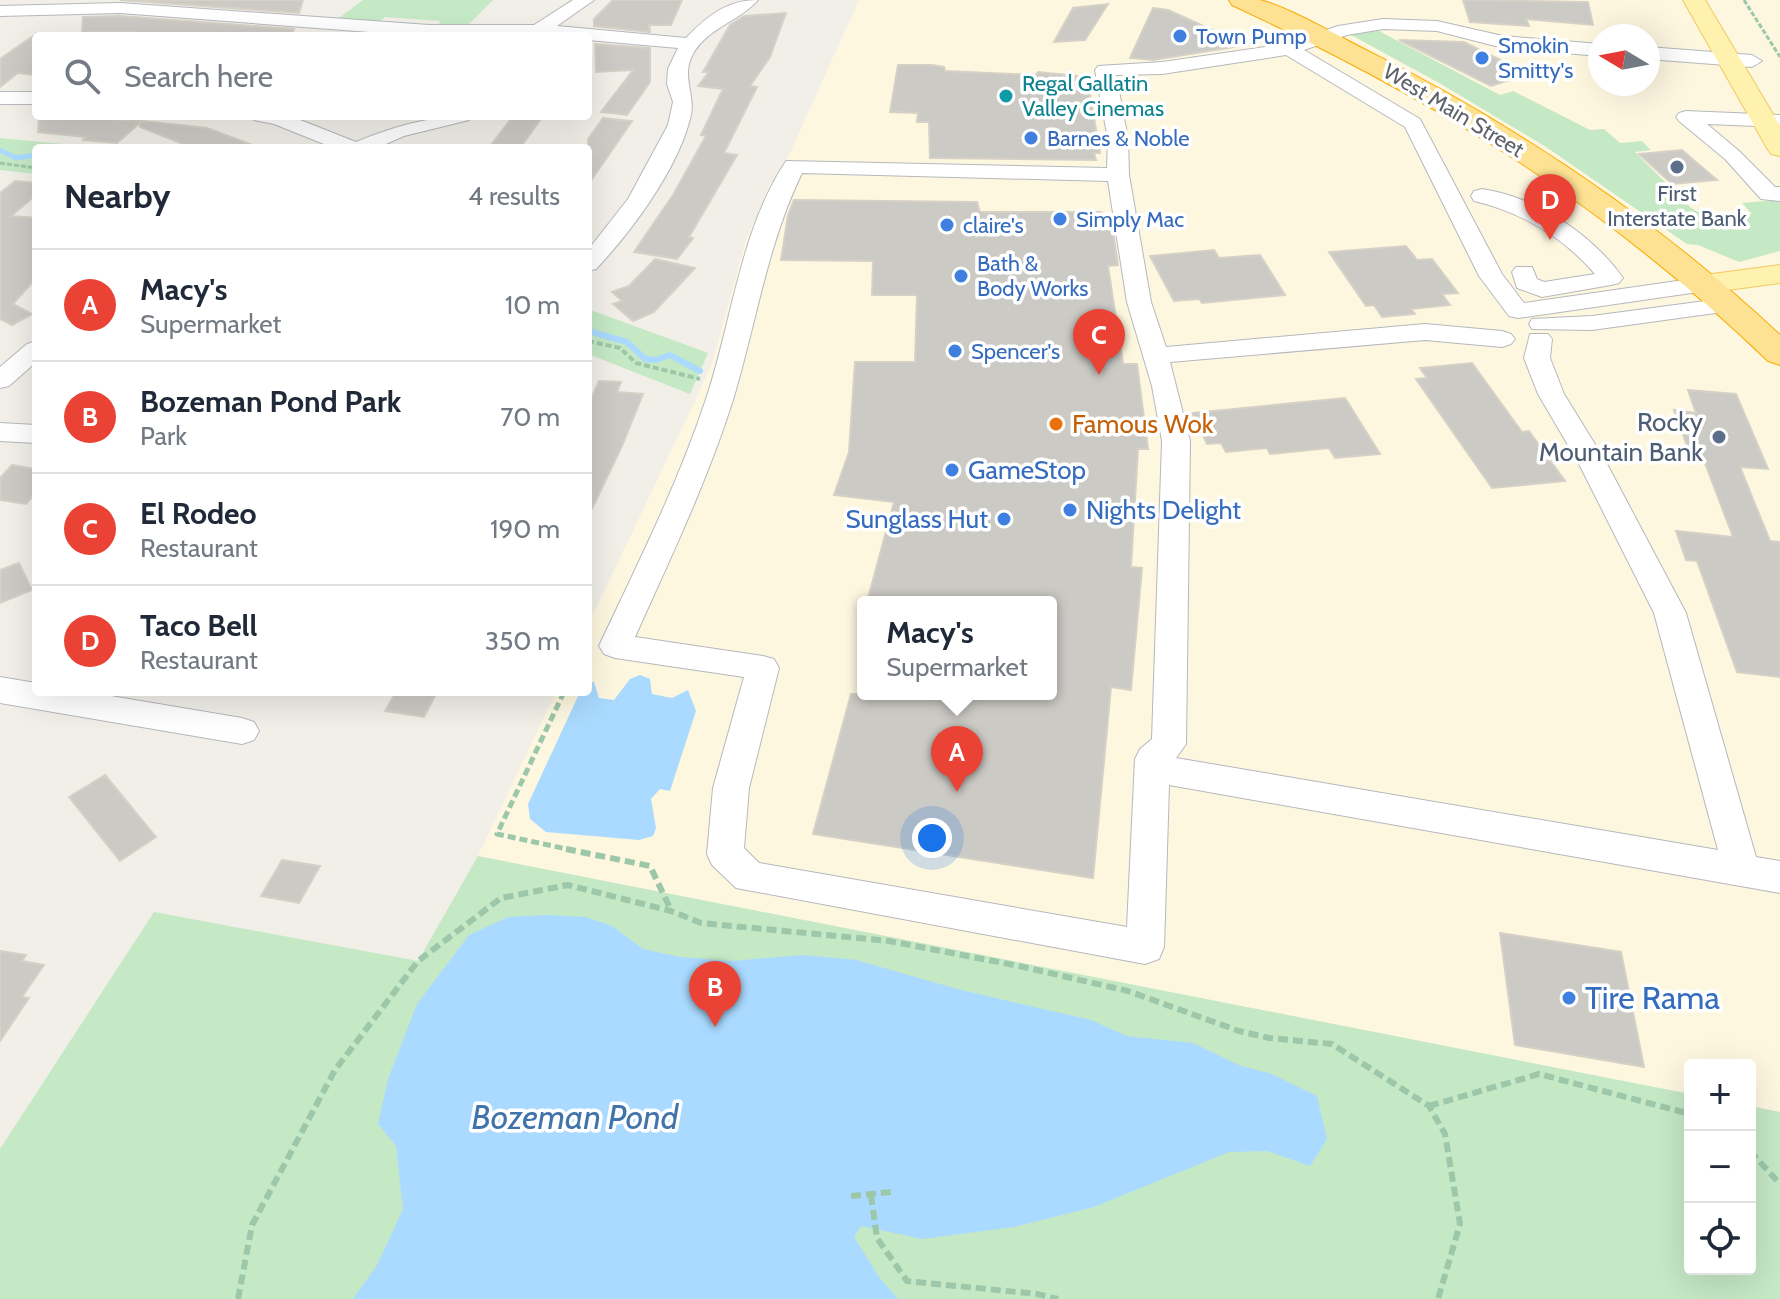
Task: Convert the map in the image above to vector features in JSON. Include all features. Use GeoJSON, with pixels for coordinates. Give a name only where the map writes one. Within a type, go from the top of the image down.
{"type":"FeatureCollection","features":[{"type":"Feature","properties":{"kind":"highway","name":"West Main Street"},"geometry":{"type":"LineString","coordinates":[[1241,0],[1324,37],[1460,111],[1540,161],[1716,295],[1780,354]]}},
{"type":"Feature","properties":{"kind":"main road"},"geometry":{"type":"LineString","coordinates":[[1694,0],[1740,60],[1775,115],[1780,148]]}},
{"type":"Feature","properties":{"kind":"main road"},"geometry":{"type":"LineString","coordinates":[[1716,0],[1740,60]]}},
{"type":"Feature","properties":{"kind":"main road"},"geometry":{"type":"LineString","coordinates":[[1716,295],[1780,274]]}},
{"type":"Feature","properties":{"kind":"main road"},"geometry":{"type":"LineString","coordinates":[[1716,295],[1780,294]]}},
{"type":"Feature","properties":{"kind":"street"},"geometry":{"type":"LineString","coordinates":[[252,18],[281,0]]}},
{"type":"Feature","properties":{"kind":"street"},"geometry":{"type":"LineString","coordinates":[[538,31],[585,0]]}},
{"type":"Feature","properties":{"kind":"street"},"geometry":{"type":"LineString","coordinates":[[592,259],[617,229],[678,126],[683,96],[677,86],[678,76],[692,44],[706,28],[749,0]]}},
{"type":"Feature","properties":{"kind":"street"},"geometry":{"type":"LineString","coordinates":[[0,11],[117,4],[429,31],[550,32]]}},
{"type":"Feature","properties":{"kind":"street"},"geometry":{"type":"LineString","coordinates":[[1118,175],[976,169],[969,181],[956,184],[874,175],[858,188],[783,186],[763,232],[720,399],[677,511],[615,646],[763,668],[731,788],[725,854],[749,877],[1145,947],[1152,759],[1169,744],[1176,441],[1165,386],[1139,302],[1118,175],[1118,139],[1105,70],[1162,68],[1235,58],[1289,49],[1344,30],[1383,24],[1437,26],[1503,42],[1588,49]]}},
{"type":"Feature","properties":{"kind":"street"},"geometry":{"type":"LineString","coordinates":[[592,36],[692,44]]}},
{"type":"Feature","properties":{"kind":"street"},"geometry":{"type":"LineString","coordinates":[[1289,49],[1413,123],[1491,276],[1518,311],[1540,331]]}},
{"type":"Feature","properties":{"kind":"street"},"geometry":{"type":"LineString","coordinates":[[1660,54],[1740,60]]}},
{"type":"Feature","properties":{"kind":"street"},"geometry":{"type":"LineString","coordinates":[[1235,58],[1282,58],[1311,64]]}},
{"type":"Feature","properties":{"kind":"street"},"geometry":{"type":"LineString","coordinates":[[0,98],[32,98]]}},
{"type":"Feature","properties":{"kind":"street"},"geometry":{"type":"LineString","coordinates":[[1775,115],[1686,117],[1732,155],[1769,194],[1780,194]]}},
{"type":"Feature","properties":{"kind":"street"},"geometry":{"type":"LineString","coordinates":[[282,120],[345,144]]}},
{"type":"Feature","properties":{"kind":"street"},"geometry":{"type":"LineString","coordinates":[[366,144],[397,132],[446,120]]}},
{"type":"Feature","properties":{"kind":"street"},"geometry":{"type":"LineString","coordinates":[[1482,196],[1495,195],[1548,222],[1585,251],[1611,278],[1542,290],[1525,283],[1524,272]]}},
{"type":"Feature","properties":{"kind":"street"},"geometry":{"type":"LineString","coordinates":[[592,224],[617,229]]}},
{"type":"Feature","properties":{"kind":"street"},"geometry":{"type":"LineString","coordinates":[[1486,317],[1493,308],[1491,276]]}},
{"type":"Feature","properties":{"kind":"street"},"geometry":{"type":"LineString","coordinates":[[1425,332],[1486,317],[1500,310],[1716,295]]}},
{"type":"Feature","properties":{"kind":"street"},"geometry":{"type":"LineString","coordinates":[[1155,356],[1425,332],[1523,342],[1540,331],[1592,323],[1716,295]]}},
{"type":"Feature","properties":{"kind":"street"},"geometry":{"type":"LineString","coordinates":[[1486,317],[1489,329],[1506,340],[1536,380],[1551,394]]}},
{"type":"Feature","properties":{"kind":"street"},"geometry":{"type":"LineString","coordinates":[[1540,331],[1537,358],[1551,394],[1592,462],[1670,613],[1723,797],[1740,868]]}},
{"type":"Feature","properties":{"kind":"street"},"geometry":{"type":"LineString","coordinates":[[0,380],[32,352]]}},
{"type":"Feature","properties":{"kind":"street"},"geometry":{"type":"LineString","coordinates":[[0,432],[32,434]]}},
{"type":"Feature","properties":{"kind":"street"},"geometry":{"type":"LineString","coordinates":[[0,690],[32,695]]}},
{"type":"Feature","properties":{"kind":"street"},"geometry":{"type":"LineString","coordinates":[[35,696],[242,731]]}},
{"type":"Feature","properties":{"kind":"street"},"geometry":{"type":"LineString","coordinates":[[1152,768],[1780,877]]}},
{"type":"Feature","properties":{"kind":"path"},"geometry":{"type":"LineString","coordinates":[[1744,0],[1780,57]]}},
{"type":"Feature","properties":{"kind":"path"},"geometry":{"type":"LineString","coordinates":[[0,163],[32,167]]}},
{"type":"Feature","properties":{"kind":"path"},"geometry":{"type":"LineString","coordinates":[[592,342],[620,348],[636,363],[705,380]]}},
{"type":"Feature","properties":{"kind":"path"},"geometry":{"type":"LineString","coordinates":[[562,696],[497,834],[650,866],[671,911]]}},
{"type":"Feature","properties":{"kind":"path"},"geometry":{"type":"LineString","coordinates":[[238,1299],[252,1225],[328,1082],[418,961],[501,898],[568,885],[671,911],[701,923],[889,941],[1128,991],[1239,1031],[1269,1038],[1332,1044],[1429,1106],[1445,1134],[1460,1224],[1438,1299]]}},
{"type":"Feature","properties":{"kind":"path"},"geometry":{"type":"LineString","coordinates":[[1429,1106],[1539,1074],[1684,1112]]}},
{"type":"Feature","properties":{"kind":"path"},"geometry":{"type":"LineString","coordinates":[[1756,1158],[1780,1184]]}},
{"type":"Feature","properties":{"kind":"path"},"geometry":{"type":"LineString","coordinates":[[851,1196],[891,1192]]}},
{"type":"Feature","properties":{"kind":"path"},"geometry":{"type":"LineString","coordinates":[[871,1195],[877,1238],[907,1281],[1058,1299]]}},
{"type":"Feature","properties":{"kind":"shaded area"},"geometry":{"type":"Polygon","coordinates":[[[859,0],[1780,0],[1780,1112],[1756,1107],[1756,1059],[1684,1059],[1684,1093],[478,856],[554,696],[592,696],[592,617],[705,380],[746,240],[769,186],[790,153],[859,0]]]}},
{"type":"Feature","properties":{"kind":"green space"},"geometry":{"type":"Polygon","coordinates":[[[363,0],[493,0],[467,26],[437,26],[441,21],[385,17],[379,22],[339,18],[363,0]]]}},
{"type":"Feature","properties":{"kind":"green space"},"geometry":{"type":"Polygon","coordinates":[[[1367,28],[1379,31],[1500,95],[1513,91],[1590,130],[1604,129],[1620,143],[1642,141],[1651,150],[1635,152],[1691,208],[1706,216],[1752,214],[1742,203],[1777,200],[1780,202],[1780,251],[1739,262],[1698,245],[1687,244],[1546,147],[1351,35],[1367,28]]]}},
{"type":"Feature","properties":{"kind":"green space"},"geometry":{"type":"Polygon","coordinates":[[[0,138],[62,144],[32,144],[32,174],[0,170],[0,138]]]}},
{"type":"Feature","properties":{"kind":"green space"},"geometry":{"type":"Polygon","coordinates":[[[592,310],[708,353],[690,394],[592,356],[592,310]]]}},
{"type":"Feature","properties":{"kind":"green space"},"geometry":{"type":"Polygon","coordinates":[[[478,856],[1684,1093],[1684,1275],[1756,1275],[1756,1107],[1780,1112],[1780,1299],[0,1299],[0,1149],[154,912],[418,961],[478,856]]]}},
{"type":"Feature","properties":{"kind":"water"},"geometry":{"type":"Polygon","coordinates":[[[640,675],[650,679],[652,694],[672,698],[688,690],[696,711],[670,791],[660,789],[651,799],[656,828],[653,836],[639,840],[546,832],[530,819],[528,804],[578,696],[592,696],[594,682],[599,698],[614,700],[630,679],[640,675]]]}},
{"type":"Feature","properties":{"kind":"water","name":"Bozeman Pond"},"geometry":{"type":"Polygon","coordinates":[[[508,917],[586,917],[612,926],[643,949],[680,957],[732,961],[803,955],[856,960],[961,990],[1091,1020],[1127,1036],[1193,1043],[1241,1066],[1272,1074],[1317,1096],[1327,1139],[1310,1166],[1267,1151],[1229,1152],[1094,1207],[1014,1227],[922,1239],[861,1226],[854,1237],[879,1277],[898,1299],[353,1299],[377,1265],[403,1209],[396,1146],[378,1124],[388,1079],[417,1004],[469,935],[508,917]]]}},
{"type":"Feature","properties":{"kind":"building"},"geometry":{"type":"Polygon","coordinates":[[[120,0],[303,0],[299,13],[120,0]]]}},
{"type":"Feature","properties":{"kind":"building"},"geometry":{"type":"Polygon","coordinates":[[[613,0],[682,0],[671,25],[649,25],[650,32],[594,26],[594,19],[613,0]]]}},
{"type":"Feature","properties":{"kind":"building"},"geometry":{"type":"Polygon","coordinates":[[[1463,0],[1588,2],[1593,24],[1526,19],[1529,26],[1470,22],[1463,0]]]}},
{"type":"Feature","properties":{"kind":"building"},"geometry":{"type":"Polygon","coordinates":[[[1108,4],[1085,40],[1054,42],[1073,8],[1108,4]]]}},
{"type":"Feature","properties":{"kind":"building"},"geometry":{"type":"Polygon","coordinates":[[[1153,8],[1168,10],[1246,45],[1153,60],[1130,58],[1153,8]]]}},
{"type":"Feature","properties":{"kind":"building"},"geometry":{"type":"Polygon","coordinates":[[[786,13],[770,57],[750,86],[757,87],[724,153],[737,155],[689,237],[693,238],[677,259],[634,252],[673,195],[706,136],[701,135],[723,89],[698,86],[709,72],[703,72],[730,25],[744,16],[786,13]]]}},
{"type":"Feature","properties":{"kind":"building"},"geometry":{"type":"Polygon","coordinates":[[[120,16],[294,29],[293,32],[82,32],[83,17],[120,16]]]}},
{"type":"Feature","properties":{"kind":"building"},"geometry":{"type":"Polygon","coordinates":[[[32,37],[32,75],[18,73],[0,87],[0,59],[32,37]]]}},
{"type":"Feature","properties":{"kind":"building"},"geometry":{"type":"Polygon","coordinates":[[[1399,40],[1464,42],[1529,74],[1491,86],[1399,40]]]}},
{"type":"Feature","properties":{"kind":"building"},"geometry":{"type":"Polygon","coordinates":[[[595,44],[650,48],[650,82],[627,115],[601,112],[633,70],[596,72],[595,44]]]}},
{"type":"Feature","properties":{"kind":"building"},"geometry":{"type":"Polygon","coordinates":[[[898,65],[931,65],[944,67],[945,71],[1036,75],[1038,72],[1087,77],[1100,153],[1094,153],[1096,160],[930,158],[929,122],[917,122],[918,113],[890,112],[898,65]]]}},
{"type":"Feature","properties":{"kind":"building"},"geometry":{"type":"Polygon","coordinates":[[[603,118],[632,121],[592,179],[592,144],[588,144],[588,139],[603,118]]]}},
{"type":"Feature","properties":{"kind":"building"},"geometry":{"type":"Polygon","coordinates":[[[39,120],[142,121],[207,128],[250,144],[183,144],[140,127],[141,122],[117,143],[38,132],[39,120]]]}},
{"type":"Feature","properties":{"kind":"building"},"geometry":{"type":"Polygon","coordinates":[[[510,120],[540,120],[523,144],[492,144],[510,120]]]}},
{"type":"Feature","properties":{"kind":"building","name":"First Interstate Bank"},"geometry":{"type":"Polygon","coordinates":[[[1682,150],[1717,180],[1672,184],[1639,154],[1682,150]]]}},
{"type":"Feature","properties":{"kind":"building"},"geometry":{"type":"Polygon","coordinates":[[[15,181],[32,183],[32,198],[11,216],[32,218],[32,283],[13,304],[32,314],[12,325],[0,319],[0,193],[15,181]]]}},
{"type":"Feature","properties":{"kind":"building"},"geometry":{"type":"Polygon","coordinates":[[[794,200],[977,202],[980,212],[1101,212],[1103,219],[1111,218],[1118,265],[1108,266],[1123,364],[1137,364],[1148,449],[1138,449],[1131,567],[1142,568],[1131,690],[1111,687],[1093,878],[813,834],[851,694],[857,694],[857,700],[1057,700],[1057,596],[869,596],[894,502],[834,495],[849,452],[855,362],[915,362],[917,295],[872,295],[873,261],[781,260],[788,215],[794,200]]]}},
{"type":"Feature","properties":{"kind":"building"},"geometry":{"type":"Polygon","coordinates":[[[1406,246],[1417,260],[1432,259],[1458,293],[1442,294],[1450,305],[1411,309],[1415,314],[1382,317],[1374,305],[1366,306],[1329,252],[1406,246]]]}},
{"type":"Feature","properties":{"kind":"building"},"geometry":{"type":"Polygon","coordinates":[[[1214,250],[1219,258],[1260,255],[1285,295],[1202,303],[1199,299],[1174,301],[1150,256],[1214,250]]]}},
{"type":"Feature","properties":{"kind":"building"},"geometry":{"type":"Polygon","coordinates":[[[655,259],[695,268],[654,312],[633,321],[613,304],[622,301],[612,292],[629,286],[655,259]]]}},
{"type":"Feature","properties":{"kind":"building"},"geometry":{"type":"Polygon","coordinates":[[[1472,363],[1522,432],[1529,431],[1565,481],[1492,488],[1416,379],[1427,378],[1420,368],[1472,363]]]}},
{"type":"Feature","properties":{"kind":"building"},"geometry":{"type":"Polygon","coordinates":[[[599,381],[621,382],[617,392],[643,394],[592,509],[592,397],[599,381]]]}},
{"type":"Feature","properties":{"kind":"building"},"geometry":{"type":"Polygon","coordinates":[[[1688,390],[1736,394],[1768,469],[1740,467],[1770,541],[1780,542],[1780,677],[1737,672],[1697,561],[1686,560],[1676,531],[1733,537],[1705,463],[1693,462],[1674,410],[1696,413],[1688,390]]]}},
{"type":"Feature","properties":{"kind":"building"},"geometry":{"type":"Polygon","coordinates":[[[1345,398],[1380,454],[1335,458],[1329,448],[1270,454],[1267,448],[1226,452],[1221,443],[1207,444],[1192,413],[1345,398]]]}},
{"type":"Feature","properties":{"kind":"building"},"geometry":{"type":"Polygon","coordinates":[[[12,465],[32,468],[32,497],[26,504],[0,500],[0,478],[12,465]]]}},
{"type":"Feature","properties":{"kind":"building"},"geometry":{"type":"Polygon","coordinates":[[[19,563],[32,590],[0,603],[0,570],[19,563]]]}},
{"type":"Feature","properties":{"kind":"building"},"geometry":{"type":"Polygon","coordinates":[[[394,696],[435,696],[424,717],[385,711],[394,696]]]}},
{"type":"Feature","properties":{"kind":"building"},"geometry":{"type":"Polygon","coordinates":[[[105,775],[156,837],[120,861],[69,797],[105,775]]]}},
{"type":"Feature","properties":{"kind":"building"},"geometry":{"type":"Polygon","coordinates":[[[282,860],[320,866],[299,903],[261,896],[282,860]]]}},
{"type":"Feature","properties":{"kind":"building","name":"Tire Rama"},"geometry":{"type":"Polygon","coordinates":[[[1500,933],[1621,952],[1644,1067],[1515,1045],[1500,933]]]}},
{"type":"Feature","properties":{"kind":"building"},"geometry":{"type":"Polygon","coordinates":[[[0,951],[26,955],[22,961],[44,965],[22,997],[29,998],[0,1041],[0,951]]]}},
{"type":"Feature","properties":{"kind":"waterway"},"geometry":{"type":"LineString","coordinates":[[0,150],[16,158],[32,156]]}},
{"type":"Feature","properties":{"kind":"waterway"},"geometry":{"type":"LineString","coordinates":[[592,332],[627,342],[645,359],[656,360],[670,355],[700,371]]}},
{"type":"Feature","properties":{"kind":"place","name":"Town Pump"},"geometry":{"type":"Point","coordinates":[1180,36]}},
{"type":"Feature","properties":{"kind":"place","name":"Smokin Smitty's"},"geometry":{"type":"Point","coordinates":[1482,58]}},
{"type":"Feature","properties":{"kind":"place","name":"Regal Gallatin Valley Cinemas"},"geometry":{"type":"Point","coordinates":[1006,96]}},
{"type":"Feature","properties":{"kind":"place","name":"Barnes & Noble"},"geometry":{"type":"Point","coordinates":[1031,138]}},
{"type":"Feature","properties":{"kind":"place","name":"First Interstate Bank"},"geometry":{"type":"Point","coordinates":[1677,167]}},
{"type":"Feature","properties":{"kind":"place","name":"Simply Mac"},"geometry":{"type":"Point","coordinates":[1060,219]}},
{"type":"Feature","properties":{"kind":"place","name":"claire's"},"geometry":{"type":"Point","coordinates":[947,225]}},
{"type":"Feature","properties":{"kind":"place","name":"Taco Bell"},"geometry":{"type":"Point","coordinates":[1550,240]}},
{"type":"Feature","properties":{"kind":"place","name":"Bath & Body Works"},"geometry":{"type":"Point","coordinates":[961,276]}},
{"type":"Feature","properties":{"kind":"place","name":"Spencer's"},"geometry":{"type":"Point","coordinates":[955,351]}},
{"type":"Feature","properties":{"kind":"place","name":"El Rodeo"},"geometry":{"type":"Point","coordinates":[1099,375]}},
{"type":"Feature","properties":{"kind":"place","name":"Famous Wok"},"geometry":{"type":"Point","coordinates":[1056,424]}},
{"type":"Feature","properties":{"kind":"place","name":"Rocky Mountain Bank"},"geometry":{"type":"Point","coordinates":[1719,437]}},
{"type":"Feature","properties":{"kind":"place","name":"GameStop"},"geometry":{"type":"Point","coordinates":[952,470]}},
{"type":"Feature","properties":{"kind":"place","name":"Nights Delight"},"geometry":{"type":"Point","coordinates":[1070,510]}},
{"type":"Feature","properties":{"kind":"place","name":"Sunglass Hut"},"geometry":{"type":"Point","coordinates":[1004,519]}},
{"type":"Feature","properties":{"kind":"place","name":"Macy's"},"geometry":{"type":"Point","coordinates":[957,792]}},
{"type":"Feature","properties":{"kind":"place","name":"Tire Rama"},"geometry":{"type":"Point","coordinates":[1569,998]}},
{"type":"Feature","properties":{"kind":"place","name":"Bozeman Pond Park"},"geometry":{"type":"Point","coordinates":[715,1027]}}]}
